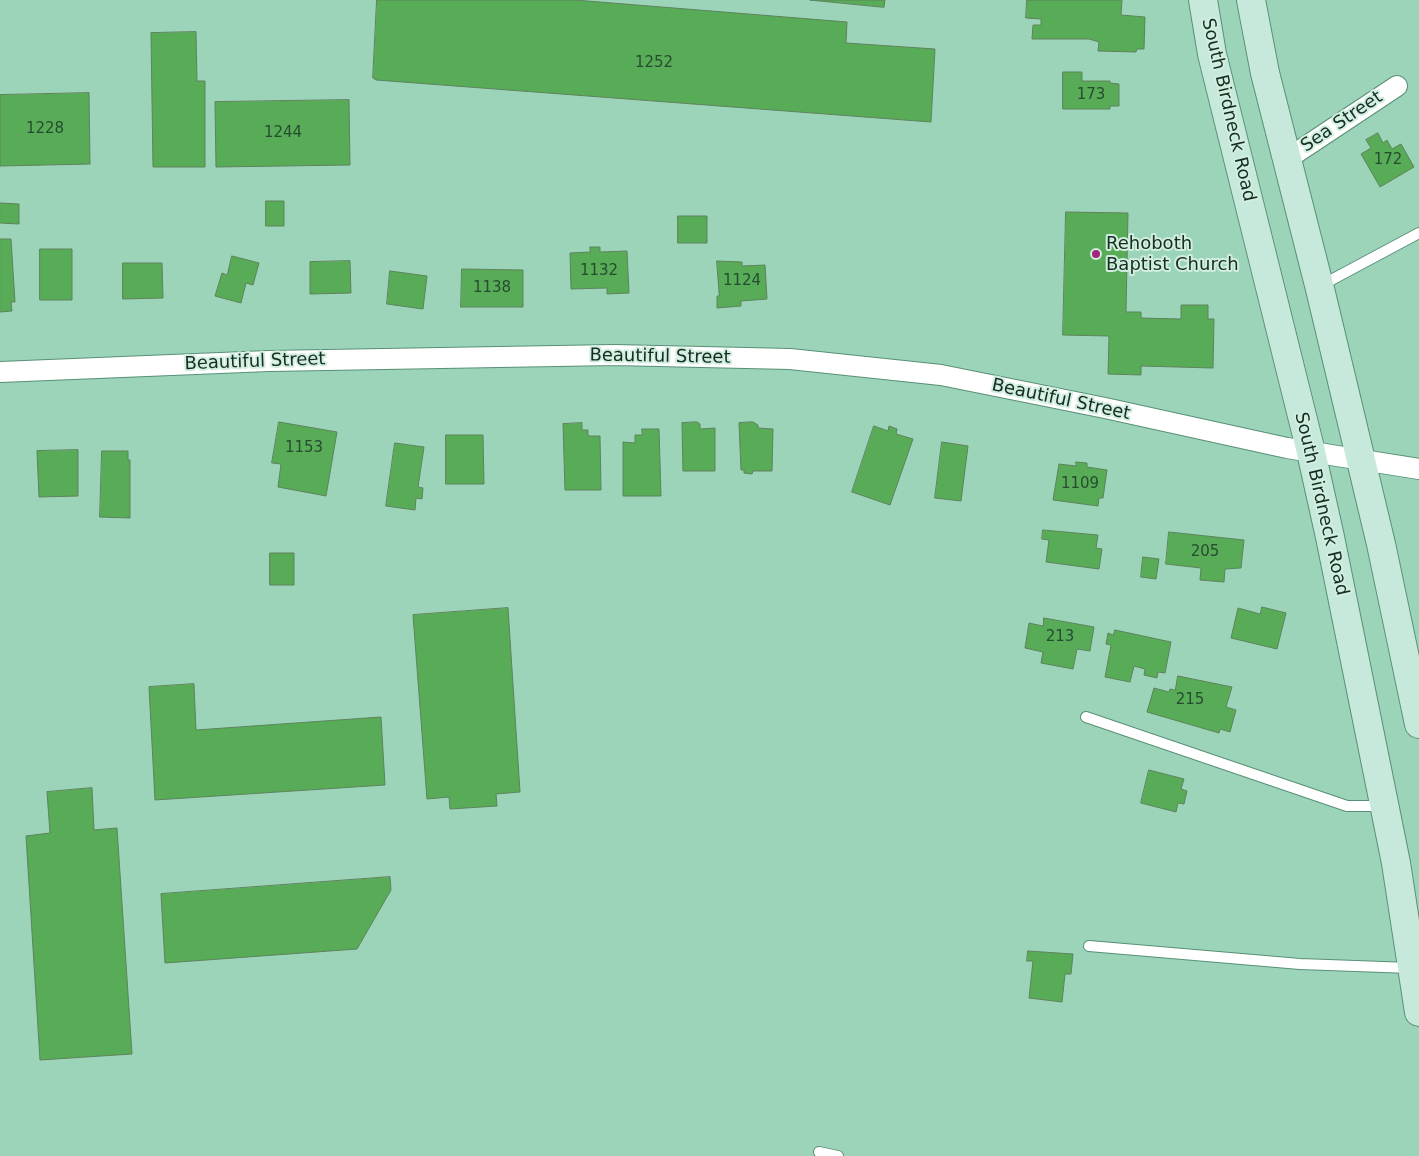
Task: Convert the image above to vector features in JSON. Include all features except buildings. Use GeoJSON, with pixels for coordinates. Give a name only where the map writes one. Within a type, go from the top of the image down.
{"type":"FeatureCollection","features":[{"type":"Feature","properties":{"kind":"main road","name":"South Birdneck Road"},"geometry":{"type":"LineString","coordinates":[[1203,0],[1212,54],[1311,452],[1330,537],[1396,863],[1419,1012]]}},
{"type":"Feature","properties":{"kind":"main road"},"geometry":{"type":"LineString","coordinates":[[1251,0],[1265,73],[1361,460],[1419,724]]}},
{"type":"Feature","properties":{"kind":"street","name":"Sea Street"},"geometry":{"type":"LineString","coordinates":[[1287,159],[1397,86]]}},
{"type":"Feature","properties":{"kind":"street","name":"Beautiful Street"},"geometry":{"type":"LineString","coordinates":[[0,372],[269,361],[614,355],[790,359],[941,375],[1311,452],[1419,469]]}},
{"type":"Feature","properties":{"kind":"lane"},"geometry":{"type":"LineString","coordinates":[[1319,286],[1419,233]]}},
{"type":"Feature","properties":{"kind":"lane"},"geometry":{"type":"LineString","coordinates":[[1086,717],[1347,806],[1385,806]]}},
{"type":"Feature","properties":{"kind":"lane"},"geometry":{"type":"LineString","coordinates":[[1089,946],[1300,964],[1412,968]]}},
{"type":"Feature","properties":{"kind":"lane"},"geometry":{"type":"LineString","coordinates":[[819,1152],[838,1156]]}},
{"type":"Feature","properties":{"kind":"place","name":"Rehoboth Baptist Church"},"geometry":{"type":"Point","coordinates":[1096,254]}}]}
